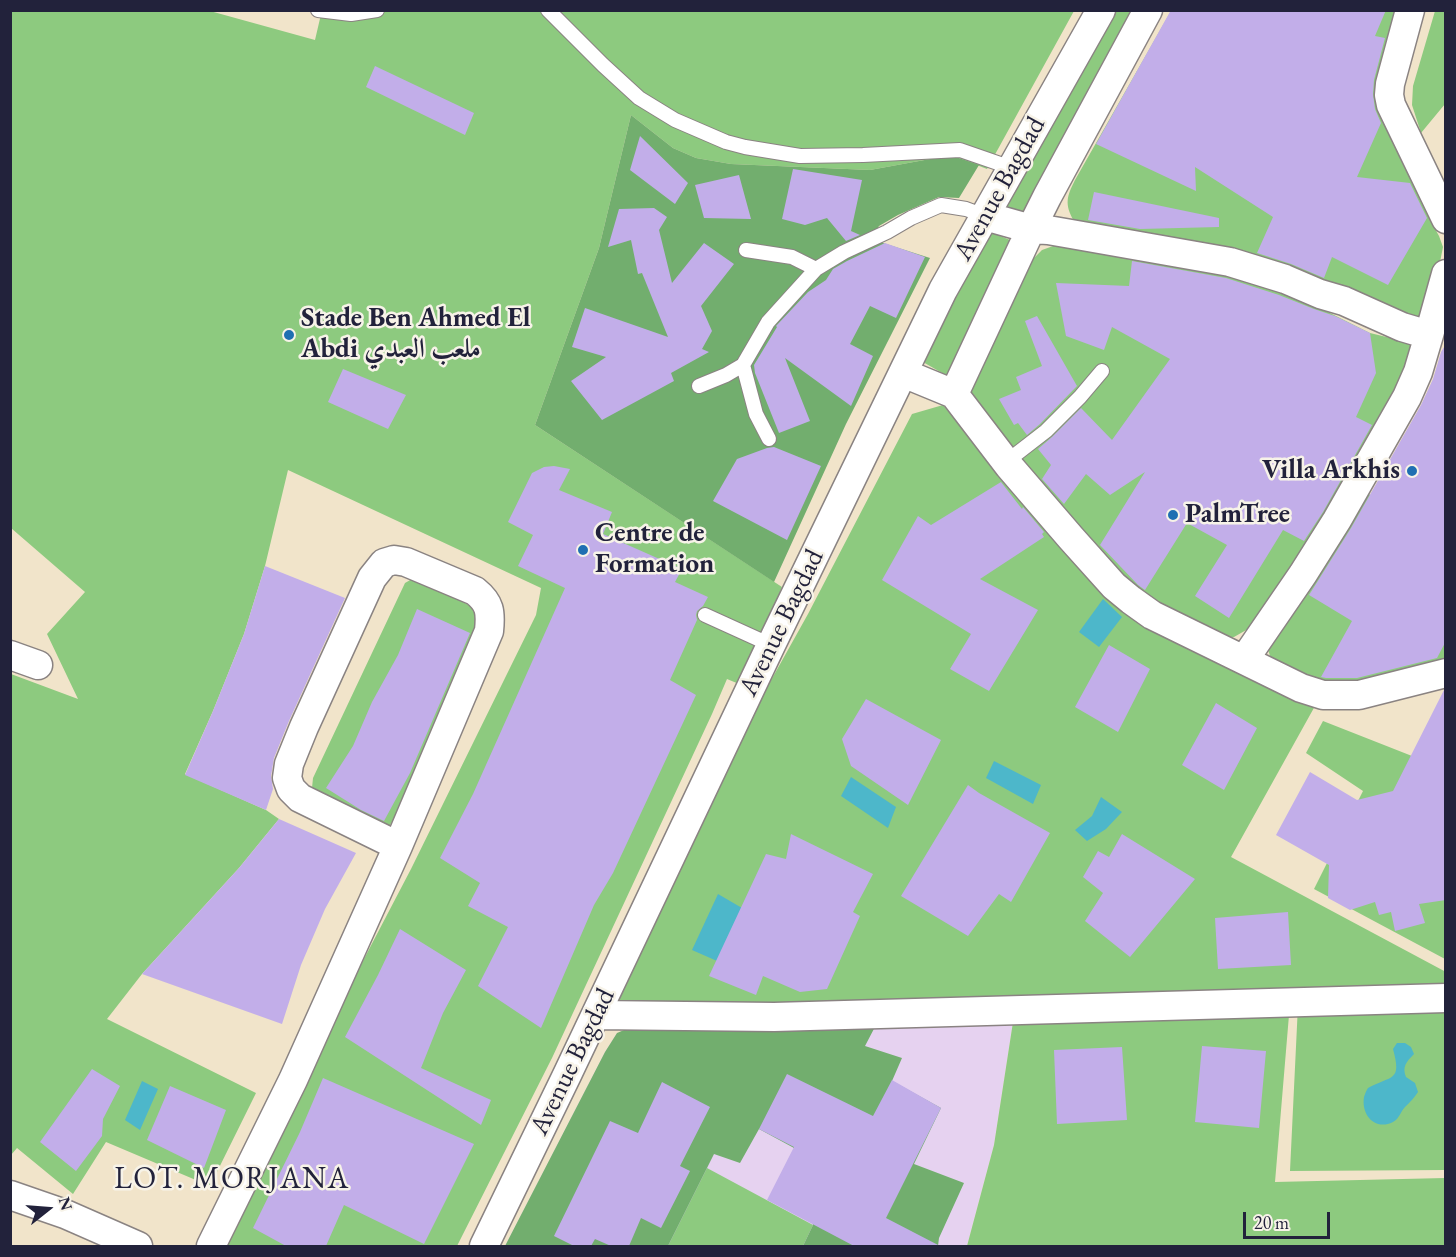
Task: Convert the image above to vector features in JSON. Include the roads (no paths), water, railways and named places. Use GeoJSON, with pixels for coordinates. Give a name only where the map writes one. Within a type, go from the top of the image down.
{"type":"FeatureCollection","features":[{"type":"Feature","properties":{"kind":"street","name":"Avenue Bagdad"},"geometry":{"type":"LineString","coordinates":[[484,1246],[943,290],[1101,10]]}},
{"type":"Feature","properties":{"kind":"street"},"geometry":{"type":"LineString","coordinates":[[954,394],[1047,197],[1148,10]]}},
{"type":"Feature","properties":{"kind":"street"},"geometry":{"type":"LineString","coordinates":[[1410,10],[1389,95],[1391,105],[1446,219]]}},
{"type":"Feature","properties":{"kind":"street"},"geometry":{"type":"LineString","coordinates":[[985,216],[1031,230],[1059,232],[1230,262],[1285,279],[1320,294],[1344,301],[1402,327],[1430,335]]}},
{"type":"Feature","properties":{"kind":"street"},"geometry":{"type":"LineString","coordinates":[[1244,660],[1337,520],[1407,397],[1430,335],[1446,274]]}},
{"type":"Feature","properties":{"kind":"street"},"geometry":{"type":"LineString","coordinates":[[903,373],[954,394],[1006,462],[1114,586],[1161,619],[1301,688],[1323,695],[1359,695],[1446,673]]}},
{"type":"Feature","properties":{"kind":"street"},"geometry":{"type":"LineString","coordinates":[[211,1246],[293,1080],[398,846],[489,631],[490,616],[484,598],[475,591],[406,562],[394,560],[384,563],[377,571],[361,600],[304,727],[289,764],[287,778],[291,789],[300,798],[398,846]]}},
{"type":"Feature","properties":{"kind":"street"},"geometry":{"type":"LineString","coordinates":[[10,655],[38,665]]}},
{"type":"Feature","properties":{"kind":"street"},"geometry":{"type":"LineString","coordinates":[[596,1015],[774,1017],[1446,998]]}},
{"type":"Feature","properties":{"kind":"street"},"geometry":{"type":"LineString","coordinates":[[10,1195],[65,1214],[138,1246]]}},
{"type":"Feature","properties":{"kind":"lane"},"geometry":{"type":"LineString","coordinates":[[318,10],[351,14],[376,10]]}},
{"type":"Feature","properties":{"kind":"lane"},"geometry":{"type":"LineString","coordinates":[[548,10],[603,66],[639,98],[675,120],[726,142],[800,156],[960,150],[1012,168]]}},
{"type":"Feature","properties":{"kind":"lane"},"geometry":{"type":"LineString","coordinates":[[699,386],[743,365],[768,322],[816,269],[844,252],[911,218],[941,206],[966,209],[985,216]]}},
{"type":"Feature","properties":{"kind":"lane"},"geometry":{"type":"LineString","coordinates":[[746,250],[792,257],[816,269]]}},
{"type":"Feature","properties":{"kind":"lane"},"geometry":{"type":"LineString","coordinates":[[743,365],[756,414],[769,439]]}},
{"type":"Feature","properties":{"kind":"lane"},"geometry":{"type":"LineString","coordinates":[[1006,462],[1046,431],[1102,371]]}},
{"type":"Feature","properties":{"kind":"lane"},"geometry":{"type":"LineString","coordinates":[[705,615],[771,645]]}},
{"type":"Feature","properties":{"kind":"water"},"geometry":{"type":"Polygon","coordinates":[[[1103,599],[1122,617],[1099,647],[1079,632],[1103,599]]]}},
{"type":"Feature","properties":{"kind":"water"},"geometry":{"type":"Polygon","coordinates":[[[994,761],[1041,785],[1033,804],[986,778],[994,761]]]}},
{"type":"Feature","properties":{"kind":"water"},"geometry":{"type":"Polygon","coordinates":[[[851,777],[896,807],[888,828],[841,796],[851,777]]]}},
{"type":"Feature","properties":{"kind":"water"},"geometry":{"type":"Polygon","coordinates":[[[1101,797],[1122,812],[1106,829],[1087,841],[1075,830],[1092,816],[1101,797]]]}},
{"type":"Feature","properties":{"kind":"water"},"geometry":{"type":"Polygon","coordinates":[[[718,894],[742,908],[717,961],[692,950],[718,894]]]}},
{"type":"Feature","properties":{"kind":"water"},"geometry":{"type":"Polygon","coordinates":[[[1397,1043],[1405,1043],[1411,1047],[1414,1054],[1404,1070],[1406,1077],[1415,1083],[1418,1092],[1393,1122],[1375,1123],[1367,1115],[1364,1097],[1368,1088],[1393,1076],[1396,1067],[1393,1049],[1397,1043]]]}},
{"type":"Feature","properties":{"kind":"water"},"geometry":{"type":"Polygon","coordinates":[[[142,1081],[158,1089],[140,1130],[125,1120],[142,1081]]]}},
{"type":"Feature","properties":{"kind":"place","name":"Stade Ben Ahmed El Abdi ملعب العبدي"},"geometry":{"type":"Point","coordinates":[289,335]}},
{"type":"Feature","properties":{"kind":"place","name":"Villa Arkhis"},"geometry":{"type":"Point","coordinates":[1412,471]}},
{"type":"Feature","properties":{"kind":"place","name":"PalmTree"},"geometry":{"type":"Point","coordinates":[1173,515]}},
{"type":"Feature","properties":{"kind":"place","name":"Centre de Formation"},"geometry":{"type":"Point","coordinates":[583,550]}},
{"type":"Feature","properties":{"kind":"district","name":"LOT. MORJANA"},"geometry":{"type":"Point","coordinates":[232,1180]}}]}
